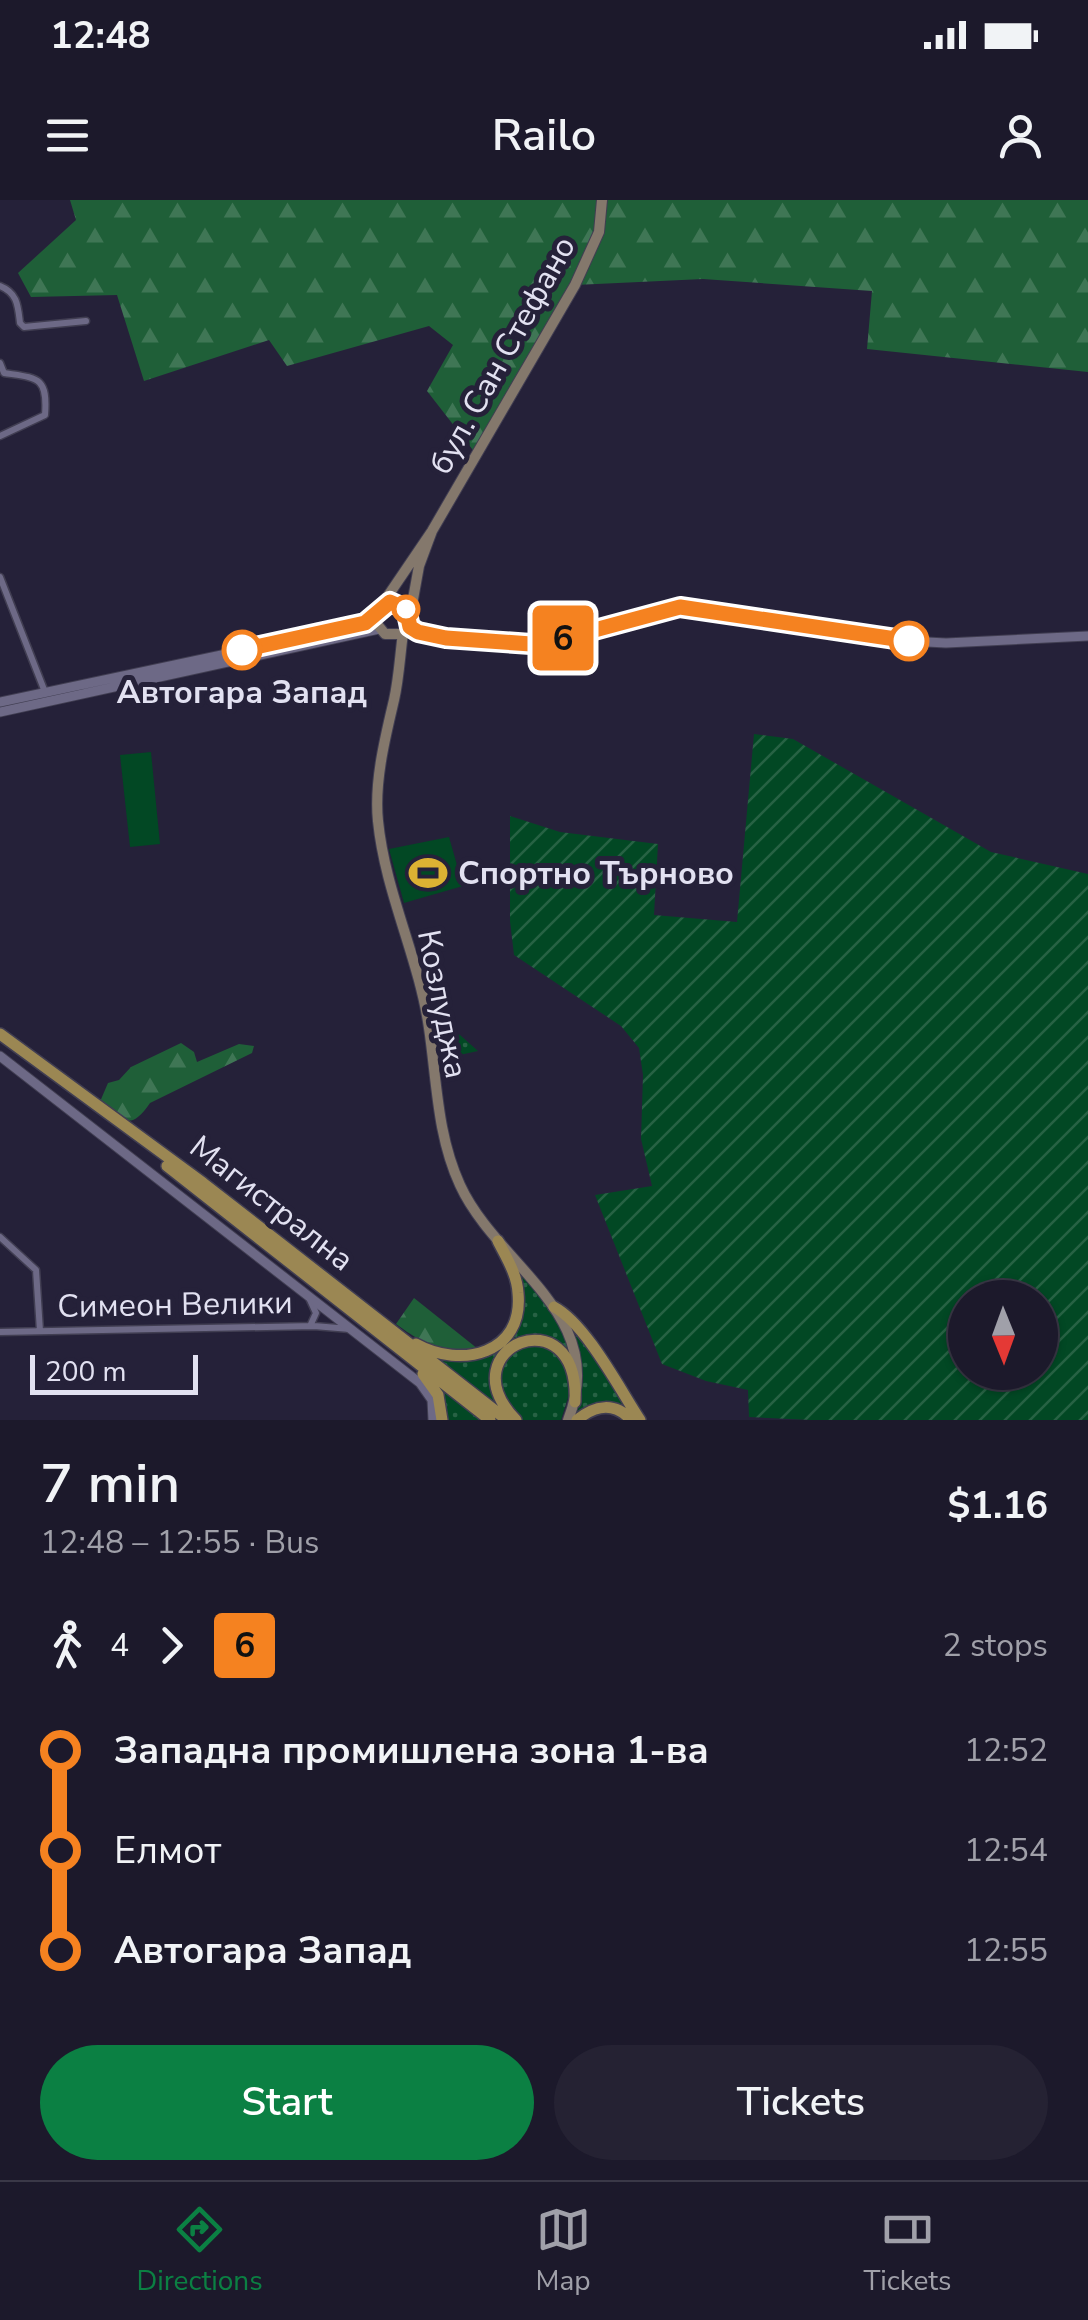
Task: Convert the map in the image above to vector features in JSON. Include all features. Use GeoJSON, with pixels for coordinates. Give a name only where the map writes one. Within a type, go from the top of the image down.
{"type":"FeatureCollection","features":[{"type":"Feature","properties":{"kind":"main road","name":"бул. Сан Стефано"},"geometry":{"type":"LineString","coordinates":[[380,609],[432,531],[575,285],[599,232],[602,200]]}},
{"type":"Feature","properties":{"kind":"main road","name":"бул. Сан Стефано"},"geometry":{"type":"LineString","coordinates":[[398,630],[432,531]]}},
{"type":"Feature","properties":{"kind":"main road"},"geometry":{"type":"LineString","coordinates":[[399,604],[398,630],[380,609],[399,604]]}},
{"type":"Feature","properties":{"kind":"main road","name":"Козлуджа"},"geometry":{"type":"LineString","coordinates":[[392,705],[398,630]]}},
{"type":"Feature","properties":{"kind":"main road","name":"Козлуджа"},"geometry":{"type":"LineString","coordinates":[[398,630],[392,705],[378,791],[382,850],[423,1000],[437,1104],[448,1152],[464,1194],[554,1306]]}},
{"type":"Feature","properties":{"kind":"main road","name":"Магистрална"},"geometry":{"type":"LineString","coordinates":[[0,1034],[203,1183],[360,1311],[507,1420]]}},
{"type":"Feature","properties":{"kind":"main road"},"geometry":{"type":"LineString","coordinates":[[50,1074],[245,1229],[360,1311],[490,1420]]}},
{"type":"Feature","properties":{"kind":"main road"},"geometry":{"type":"LineString","coordinates":[[181,1177],[210,1206],[212,1221],[226,1219],[245,1229]]}},
{"type":"Feature","properties":{"kind":"main road"},"geometry":{"type":"LineString","coordinates":[[360,1311],[438,1354],[464,1358],[489,1350],[510,1330],[518,1301],[515,1278],[498,1240]]}},
{"type":"Feature","properties":{"kind":"main road"},"geometry":{"type":"LineString","coordinates":[[554,1306],[640,1420]]}},
{"type":"Feature","properties":{"kind":"main road"},"geometry":{"type":"LineString","coordinates":[[360,1311],[428,1379],[440,1399],[442,1420]]}},
{"type":"Feature","properties":{"kind":"main road"},"geometry":{"type":"LineString","coordinates":[[568,1420],[575,1402],[578,1370],[575,1334]]}},
{"type":"Feature","properties":{"kind":"main road"},"geometry":{"type":"LineString","coordinates":[[516,1420],[502,1404],[494,1378],[503,1354],[524,1340],[543,1340],[563,1352],[572,1368],[575,1402]]}},
{"type":"Feature","properties":{"kind":"main road"},"geometry":{"type":"LineString","coordinates":[[577,1420],[593,1410],[606,1408],[620,1410],[631,1420]]}},
{"type":"Feature","properties":{"kind":"street"},"geometry":{"type":"LineString","coordinates":[[0,286],[15,298],[24,327],[86,321]]}},
{"type":"Feature","properties":{"kind":"street"},"geometry":{"type":"LineString","coordinates":[[0,363],[4,373],[36,378],[44,386],[44,415],[0,436]]}},
{"type":"Feature","properties":{"kind":"street"},"geometry":{"type":"LineString","coordinates":[[0,576],[45,692]]}},
{"type":"Feature","properties":{"kind":"street"},"geometry":{"type":"LineString","coordinates":[[0,712],[398,630],[498,644],[544,642],[680,607],[889,640],[946,643],[1088,636]]}},
{"type":"Feature","properties":{"kind":"street"},"geometry":{"type":"LineString","coordinates":[[0,702],[350,628],[365,623],[380,609]]}},
{"type":"Feature","properties":{"kind":"street"},"geometry":{"type":"LineString","coordinates":[[0,1056],[426,1390],[433,1420]]}},
{"type":"Feature","properties":{"kind":"street"},"geometry":{"type":"LineString","coordinates":[[0,1237],[36,1270],[40,1331]]}},
{"type":"Feature","properties":{"kind":"street"},"geometry":{"type":"LineString","coordinates":[[304,1326],[316,1316],[306,1294]]}},
{"type":"Feature","properties":{"kind":"street","name":"Симеон Велики"},"geometry":{"type":"LineString","coordinates":[[0,1332],[304,1326],[351,1329]]}},
{"type":"Feature","properties":{"kind":"green space"},"geometry":{"type":"Polygon","coordinates":[[[70,200],[1088,200],[1088,372],[867,349],[872,291],[703,279],[575,285],[476,454],[427,391],[453,345],[429,326],[287,366],[269,340],[144,381],[117,295],[31,297],[18,273],[76,220],[70,200]]]}},
{"type":"Feature","properties":{"kind":"green space"},"geometry":{"type":"Polygon","coordinates":[[[754,734],[793,739],[991,852],[1088,874],[1088,1420],[749,1417],[748,1390],[706,1381],[662,1364],[595,1195],[652,1186],[641,1139],[643,1075],[639,1048],[621,1026],[514,955],[510,921],[510,816],[560,832],[658,844],[654,915],[737,922],[754,734]]]}},
{"type":"Feature","properties":{"kind":"green space"},"geometry":{"type":"Polygon","coordinates":[[[151,752],[160,844],[130,847],[120,755],[151,752]]]}},
{"type":"Feature","properties":{"kind":"green space","name":"Спортно Търново"},"geometry":{"type":"Polygon","coordinates":[[[449,837],[463,886],[404,903],[389,849],[449,837]]]}},
{"type":"Feature","properties":{"kind":"green space"},"geometry":{"type":"Polygon","coordinates":[[[432,1025],[460,1035],[478,1051],[450,1057],[447,1045],[434,1044],[432,1025]]]}},
{"type":"Feature","properties":{"kind":"green space"},"geometry":{"type":"Polygon","coordinates":[[[181,1043],[194,1052],[197,1062],[239,1044],[254,1046],[252,1053],[150,1103],[132,1120],[99,1104],[108,1083],[181,1043]]]}},
{"type":"Feature","properties":{"kind":"green space"},"geometry":{"type":"Polygon","coordinates":[[[513,1264],[559,1322],[574,1363],[546,1339],[499,1355],[495,1397],[501,1411],[428,1352],[478,1357],[515,1324],[513,1264]]]}},
{"type":"Feature","properties":{"kind":"green space"},"geometry":{"type":"Polygon","coordinates":[[[414,1298],[478,1349],[445,1350],[396,1324],[414,1298]]]}},
{"type":"Feature","properties":{"kind":"green space"},"geometry":{"type":"Polygon","coordinates":[[[579,1335],[637,1420],[622,1409],[574,1420],[583,1380],[575,1337],[579,1335]]]}},
{"type":"Feature","properties":{"kind":"green space"},"geometry":{"type":"Polygon","coordinates":[[[539,1343],[565,1359],[570,1391],[561,1420],[519,1420],[503,1401],[500,1365],[518,1347],[539,1343]]]}},
{"type":"Feature","properties":{"kind":"green space"},"geometry":{"type":"Polygon","coordinates":[[[432,1379],[485,1420],[445,1420],[432,1379]]]}},
{"type":"Feature","properties":{"kind":"bus line","name":"6"},"geometry":{"type":"LineString","coordinates":[[242,650],[350,628],[365,623],[390,602],[406,609],[410,627],[418,632],[498,644],[565,638],[680,607],[909,641]]}},
{"type":"Feature","properties":{"kind":"place","name":"Автогара Запад"},"geometry":{"type":"Point","coordinates":[242,650]}},
{"type":"Feature","properties":{"kind":"place","name":"Спортно Търново"},"geometry":{"type":"Point","coordinates":[428,873]}}]}
